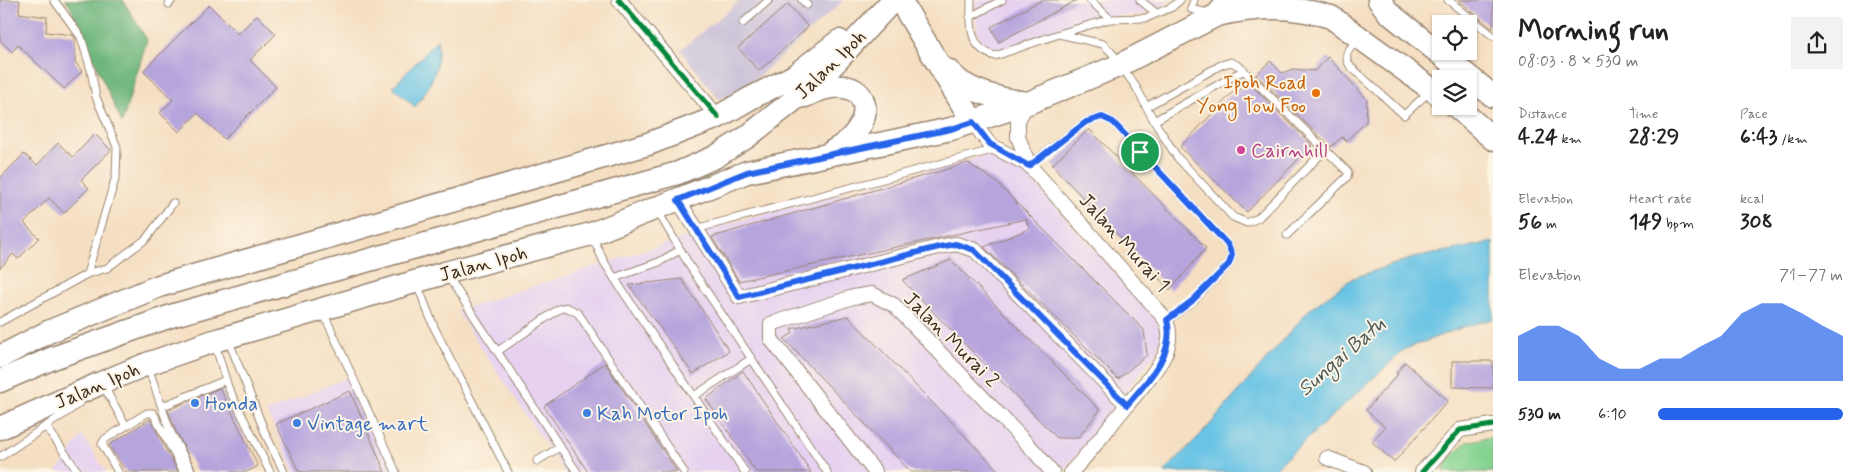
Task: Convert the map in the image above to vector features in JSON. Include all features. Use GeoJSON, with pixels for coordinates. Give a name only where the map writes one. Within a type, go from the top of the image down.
{"type":"FeatureCollection","features":[{"type":"Feature","properties":{"kind":"main road","name":"Jalan Ipoh"},"geometry":{"type":"LineString","coordinates":[[0,381],[53,358],[174,315],[678,173],[715,157],[747,137],[788,104],[831,67],[892,0]]}},
{"type":"Feature","properties":{"kind":"main road"},"geometry":{"type":"LineString","coordinates":[[0,357],[48,332],[159,286],[648,144],[718,117],[794,76],[892,0]]}},
{"type":"Feature","properties":{"kind":"main road"},"geometry":{"type":"LineString","coordinates":[[900,0],[973,122]]}},
{"type":"Feature","properties":{"kind":"main road"},"geometry":{"type":"LineString","coordinates":[[1379,0],[1389,13],[1492,92]]}},
{"type":"Feature","properties":{"kind":"main road","name":"Jalan Ipoh"},"geometry":{"type":"LineString","coordinates":[[0,428],[147,364],[221,339],[321,309],[591,234],[747,172],[951,129],[973,122],[1028,103],[1223,7],[1310,11],[1330,17],[1432,88]]}},
{"type":"Feature","properties":{"kind":"main road"},"geometry":{"type":"LineString","coordinates":[[937,60],[962,83],[980,92],[1008,100],[1028,103]]}},
{"type":"Feature","properties":{"kind":"main road"},"geometry":{"type":"LineString","coordinates":[[788,104],[828,87],[850,87],[857,90],[863,100],[866,112],[859,128],[846,145],[826,154]]}},
{"type":"Feature","properties":{"kind":"main road"},"geometry":{"type":"LineString","coordinates":[[1466,115],[1493,138]]}},
{"type":"Feature","properties":{"kind":"main road"},"geometry":{"type":"LineString","coordinates":[[1468,115],[1493,133]]}},
{"type":"Feature","properties":{"kind":"street"},"geometry":{"type":"LineString","coordinates":[[619,0],[718,117]]}},
{"type":"Feature","properties":{"kind":"street","name":"Jalan Murai 1"},"geometry":{"type":"LineString","coordinates":[[1028,103],[1018,120],[1018,136],[1029,166]]}},
{"type":"Feature","properties":{"kind":"street","name":"Jalan Murai 1"},"geometry":{"type":"LineString","coordinates":[[973,122],[996,149],[1029,166],[1167,320],[1170,331],[1165,354],[1127,405]]}},
{"type":"Feature","properties":{"kind":"street"},"geometry":{"type":"LineString","coordinates":[[678,200],[739,297],[939,247],[956,244],[974,250],[1127,405],[1071,472]]}},
{"type":"Feature","properties":{"kind":"street","name":"Jalan Murai 2"},"geometry":{"type":"LineString","coordinates":[[875,472],[771,339],[770,324],[853,297],[872,294],[894,305],[1052,472]]}},
{"type":"Feature","properties":{"kind":"street"},"geometry":{"type":"LineString","coordinates":[[1422,472],[1460,430],[1493,425]]}},
{"type":"Feature","properties":{"kind":"street"},"geometry":{"type":"LineString","coordinates":[[1327,458],[1364,472]]}},
{"type":"Feature","properties":{"kind":"lane"},"geometry":{"type":"LineString","coordinates":[[54,0],[81,37],[91,70],[96,97],[117,147],[116,176],[87,274]]}},
{"type":"Feature","properties":{"kind":"lane"},"geometry":{"type":"LineString","coordinates":[[743,23],[769,0]]}},
{"type":"Feature","properties":{"kind":"lane"},"geometry":{"type":"LineString","coordinates":[[971,0],[972,34],[979,47],[985,53],[995,56],[1110,19],[1146,18],[1172,7],[1180,0]]}},
{"type":"Feature","properties":{"kind":"lane"},"geometry":{"type":"LineString","coordinates":[[970,17],[1002,0]]}},
{"type":"Feature","properties":{"kind":"lane"},"geometry":{"type":"LineString","coordinates":[[1090,0],[1110,19]]}},
{"type":"Feature","properties":{"kind":"lane"},"geometry":{"type":"LineString","coordinates":[[1140,0],[1156,13]]}},
{"type":"Feature","properties":{"kind":"lane"},"geometry":{"type":"LineString","coordinates":[[1194,0],[1191,8],[1223,7]]}},
{"type":"Feature","properties":{"kind":"lane"},"geometry":{"type":"LineString","coordinates":[[1448,0],[1493,36]]}},
{"type":"Feature","properties":{"kind":"lane"},"geometry":{"type":"LineString","coordinates":[[1059,34],[1103,44],[1136,87],[1154,122],[1177,158],[1233,217],[1248,223],[1258,218],[1326,149]]}},
{"type":"Feature","properties":{"kind":"lane"},"geometry":{"type":"LineString","coordinates":[[1360,37],[1346,54],[1346,59],[1350,66],[1404,115],[1432,95]]}},
{"type":"Feature","properties":{"kind":"lane"},"geometry":{"type":"LineString","coordinates":[[1146,108],[1221,65],[1231,62],[1244,70],[1348,172],[1347,177],[1287,235]]}},
{"type":"Feature","properties":{"kind":"lane"},"geometry":{"type":"LineString","coordinates":[[1154,122],[1244,70]]}},
{"type":"Feature","properties":{"kind":"lane"},"geometry":{"type":"LineString","coordinates":[[1029,166],[1086,122],[1102,117],[1113,122],[1228,245],[1232,255],[1229,264],[1192,301],[1167,320]]}},
{"type":"Feature","properties":{"kind":"lane"},"geometry":{"type":"LineString","coordinates":[[695,229],[996,149]]}},
{"type":"Feature","properties":{"kind":"lane"},"geometry":{"type":"LineString","coordinates":[[0,322],[87,274],[107,268],[146,239],[173,203]]}},
{"type":"Feature","properties":{"kind":"lane"},"geometry":{"type":"LineString","coordinates":[[656,208],[680,250],[827,472]]}},
{"type":"Feature","properties":{"kind":"lane"},"geometry":{"type":"LineString","coordinates":[[591,234],[614,278],[745,472]]}},
{"type":"Feature","properties":{"kind":"lane"},"geometry":{"type":"LineString","coordinates":[[614,278],[659,262],[680,250]]}},
{"type":"Feature","properties":{"kind":"lane"},"geometry":{"type":"LineString","coordinates":[[445,273],[577,472]]}},
{"type":"Feature","properties":{"kind":"lane"},"geometry":{"type":"LineString","coordinates":[[416,282],[434,327],[508,472]]}},
{"type":"Feature","properties":{"kind":"lane"},"geometry":{"type":"LineString","coordinates":[[498,352],[559,309],[566,307],[578,313],[684,472]]}},
{"type":"Feature","properties":{"kind":"lane"},"geometry":{"type":"LineString","coordinates":[[321,309],[396,472]]}},
{"type":"Feature","properties":{"kind":"lane"},"geometry":{"type":"LineString","coordinates":[[221,339],[239,367],[266,435],[284,472]]}},
{"type":"Feature","properties":{"kind":"lane"},"geometry":{"type":"LineString","coordinates":[[221,339],[226,380],[270,472]]}},
{"type":"Feature","properties":{"kind":"lane"},"geometry":{"type":"LineString","coordinates":[[694,396],[751,359]]}},
{"type":"Feature","properties":{"kind":"lane"},"geometry":{"type":"LineString","coordinates":[[147,364],[170,431],[192,472]]}},
{"type":"Feature","properties":{"kind":"lane"},"geometry":{"type":"LineString","coordinates":[[163,406],[226,380]]}},
{"type":"Feature","properties":{"kind":"lane"},"geometry":{"type":"LineString","coordinates":[[0,456],[70,410],[101,383],[126,426]]}},
{"type":"Feature","properties":{"kind":"lane"},"geometry":{"type":"LineString","coordinates":[[118,472],[102,444],[106,439],[147,413],[153,413],[184,472]]}},
{"type":"Feature","properties":{"kind":"lane"},"geometry":{"type":"LineString","coordinates":[[46,426],[78,472]]}},
{"type":"Feature","properties":{"kind":"lane"},"geometry":{"type":"LineString","coordinates":[[537,461],[560,447]]}},
{"type":"Feature","properties":{"kind":"shaded area"},"geometry":{"type":"Polygon","coordinates":[[[741,0],[842,0],[841,3],[746,88],[719,99],[680,50],[741,0]]]}},
{"type":"Feature","properties":{"kind":"shaded area"},"geometry":{"type":"Polygon","coordinates":[[[975,0],[1172,0],[1144,14],[1097,17],[994,51],[988,49],[977,33],[975,0]]]}},
{"type":"Feature","properties":{"kind":"shaded area"},"geometry":{"type":"Polygon","coordinates":[[[992,154],[1026,173],[1157,320],[1161,334],[1158,350],[1063,472],[564,472],[457,311],[723,225],[992,154]]]}},
{"type":"Feature","properties":{"kind":"shaded area"},"geometry":{"type":"Polygon","coordinates":[[[350,376],[394,472],[295,472],[267,412],[350,376]]]}},
{"type":"Feature","properties":{"kind":"shaded area"},"geometry":{"type":"Polygon","coordinates":[[[82,435],[106,472],[57,472],[82,435]]]}},
{"type":"Feature","properties":{"kind":"green space"},"geometry":{"type":"Polygon","coordinates":[[[65,0],[123,0],[147,40],[122,123],[69,4],[65,0]]]}},
{"type":"Feature","properties":{"kind":"green space"},"geometry":{"type":"Polygon","coordinates":[[[1493,437],[1493,472],[1444,472],[1446,462],[1466,442],[1493,437]]]}},
{"type":"Feature","properties":{"kind":"water"},"geometry":{"type":"Polygon","coordinates":[[[437,40],[438,59],[434,76],[415,107],[393,87],[437,40]]]}},
{"type":"Feature","properties":{"kind":"water","name":"Sungai Batu"},"geometry":{"type":"Polygon","coordinates":[[[1493,242],[1493,319],[1463,327],[1405,349],[1271,472],[1164,472],[1206,429],[1310,309],[1353,278],[1413,258],[1493,242]]]}},
{"type":"Feature","properties":{"kind":"building"},"geometry":{"type":"Polygon","coordinates":[[[0,0],[20,0],[19,13],[47,17],[46,32],[73,35],[75,38],[75,62],[82,71],[64,89],[18,45],[12,52],[0,40],[0,0]]]}},
{"type":"Feature","properties":{"kind":"building"},"geometry":{"type":"Polygon","coordinates":[[[1042,0],[1077,0],[999,42],[991,27],[1042,0]]]}},
{"type":"Feature","properties":{"kind":"building"},"geometry":{"type":"Polygon","coordinates":[[[1458,0],[1493,0],[1493,29],[1458,0]]]}},
{"type":"Feature","properties":{"kind":"building"},"geometry":{"type":"Polygon","coordinates":[[[788,4],[808,27],[759,71],[738,48],[788,4]]]}},
{"type":"Feature","properties":{"kind":"building"},"geometry":{"type":"Polygon","coordinates":[[[209,5],[238,34],[257,15],[276,34],[250,60],[276,87],[224,139],[198,113],[179,132],[160,113],[173,100],[143,71],[209,5]]]}},
{"type":"Feature","properties":{"kind":"building"},"geometry":{"type":"Polygon","coordinates":[[[1328,57],[1367,99],[1366,122],[1346,141],[1342,137],[1331,147],[1256,75],[1270,61],[1282,73],[1293,69],[1315,71],[1328,57]]]}},
{"type":"Feature","properties":{"kind":"building","name":"Cairnhill"},"geometry":{"type":"Polygon","coordinates":[[[1248,82],[1312,145],[1247,212],[1180,147],[1236,89],[1238,91],[1248,82]]]}},
{"type":"Feature","properties":{"kind":"building"},"geometry":{"type":"Polygon","coordinates":[[[1089,129],[1206,248],[1170,290],[1052,165],[1089,129]]]}},
{"type":"Feature","properties":{"kind":"building"},"geometry":{"type":"Polygon","coordinates":[[[95,134],[111,150],[81,180],[89,188],[64,213],[49,198],[24,223],[39,238],[18,259],[13,254],[0,268],[0,178],[24,154],[37,165],[58,143],[73,157],[95,134]]]}},
{"type":"Feature","properties":{"kind":"building"},"geometry":{"type":"Polygon","coordinates":[[[968,163],[995,181],[1144,330],[1147,355],[1118,379],[984,247],[1029,229],[1026,219],[739,281],[712,237],[968,163]]]}},
{"type":"Feature","properties":{"kind":"building"},"geometry":{"type":"Polygon","coordinates":[[[951,260],[1100,410],[1078,438],[1057,438],[902,280],[951,260]]]}},
{"type":"Feature","properties":{"kind":"building"},"geometry":{"type":"Polygon","coordinates":[[[682,279],[729,351],[693,374],[629,285],[682,279]]]}},
{"type":"Feature","properties":{"kind":"building"},"geometry":{"type":"Polygon","coordinates":[[[848,316],[1000,472],[911,472],[784,339],[793,333],[791,329],[848,316]]]}},
{"type":"Feature","properties":{"kind":"building"},"geometry":{"type":"Polygon","coordinates":[[[1452,361],[1493,361],[1493,388],[1452,387],[1452,361]]]}},
{"type":"Feature","properties":{"kind":"building"},"geometry":{"type":"Polygon","coordinates":[[[1405,362],[1448,401],[1394,462],[1372,442],[1385,427],[1366,410],[1398,374],[1396,373],[1405,362]]]}},
{"type":"Feature","properties":{"kind":"building"},"geometry":{"type":"Polygon","coordinates":[[[605,363],[677,472],[588,472],[544,406],[605,363]]]}},
{"type":"Feature","properties":{"kind":"building"},"geometry":{"type":"Polygon","coordinates":[[[743,371],[811,472],[756,472],[706,399],[743,371]]]}},
{"type":"Feature","properties":{"kind":"building"},"geometry":{"type":"Polygon","coordinates":[[[220,388],[258,466],[247,472],[197,472],[175,429],[168,410],[220,388]]]}},
{"type":"Feature","properties":{"kind":"building"},"geometry":{"type":"Polygon","coordinates":[[[350,391],[385,472],[299,472],[276,424],[350,391]]]}},
{"type":"Feature","properties":{"kind":"building"},"geometry":{"type":"Polygon","coordinates":[[[150,419],[178,472],[126,472],[109,445],[150,419]]]}},
{"type":"Feature","properties":{"kind":"cycle path"},"geometry":{"type":"LineString","coordinates":[[619,0],[718,117]]}},
{"type":"Feature","properties":{"kind":"cycle path"},"geometry":{"type":"LineString","coordinates":[[973,122],[990,145],[1029,165]]}},
{"type":"Feature","properties":{"kind":"cycle path"},"geometry":{"type":"LineString","coordinates":[[678,200],[739,297],[939,247],[956,244],[975,250],[1127,405]]}},
{"type":"Feature","properties":{"kind":"cycle path"},"geometry":{"type":"LineString","coordinates":[[1422,472],[1460,430],[1493,425]]}},
{"type":"Feature","properties":{"kind":"place","name":"Ipoh Road Yong Tow Foo"},"geometry":{"type":"Point","coordinates":[1316,93]}},
{"type":"Feature","properties":{"kind":"place","name":"Cairnhill"},"geometry":{"type":"Point","coordinates":[1241,150]}},
{"type":"Feature","properties":{"kind":"place","name":"Honda"},"geometry":{"type":"Point","coordinates":[195,403]}},
{"type":"Feature","properties":{"kind":"place","name":"Kah Motor Ipoh"},"geometry":{"type":"Point","coordinates":[587,413]}},
{"type":"Feature","properties":{"kind":"place","name":"Vintage mart"},"geometry":{"type":"Point","coordinates":[297,423]}},
{"type":"Feature","properties":{"kind":"route"},"geometry":{"type":"LineString","coordinates":[[1102,117],[1113,122],[1140,152],[1228,245],[1232,255],[1229,264],[1192,301],[1167,320],[1170,331],[1165,354],[1147,381],[1127,405],[974,250],[956,244],[939,247],[739,297],[678,200],[747,172],[951,129],[973,122],[996,149],[1029,166],[1086,122],[1102,117]]}}]}
